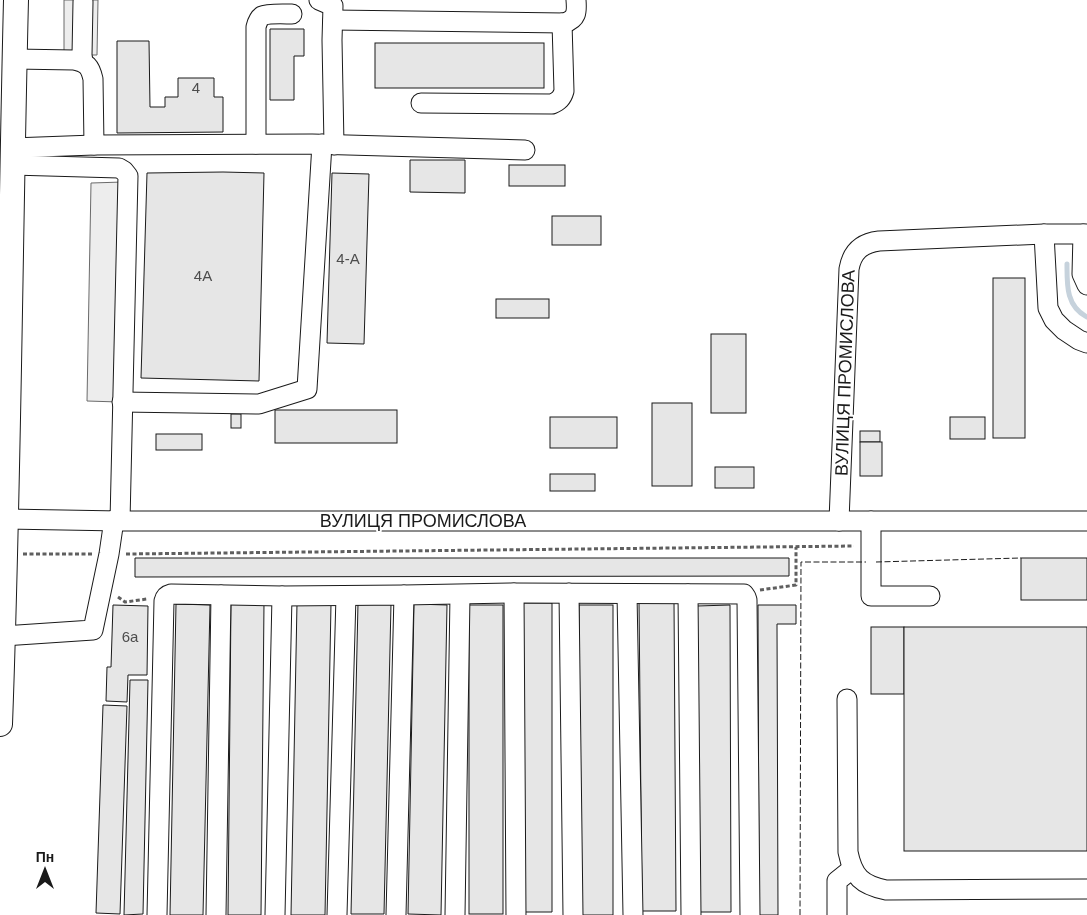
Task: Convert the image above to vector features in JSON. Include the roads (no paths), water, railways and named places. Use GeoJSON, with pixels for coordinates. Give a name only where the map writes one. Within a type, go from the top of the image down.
{"type":"FeatureCollection","features":[{"type":"Feature","properties":{"kind":"main road"},"geometry":{"type":"LineString","coordinates":[[0,724],[16,0]]}},
{"type":"Feature","properties":{"kind":"street"},"geometry":{"type":"LineString","coordinates":[[122,402],[259,404],[307,389],[328,144],[333,20],[333,6],[319,0]]}},
{"type":"Feature","properties":{"kind":"street"},"geometry":{"type":"LineString","coordinates":[[333,20],[562,23],[570,21],[575,17],[576,0]]}},
{"type":"Feature","properties":{"kind":"street"},"geometry":{"type":"LineString","coordinates":[[83,2],[83,62]]}},
{"type":"Feature","properties":{"kind":"street"},"geometry":{"type":"LineString","coordinates":[[256,144],[256,27],[262,16],[292,14]]}},
{"type":"Feature","properties":{"kind":"street"},"geometry":{"type":"LineString","coordinates":[[421,103],[552,104],[558,102],[564,91],[562,23]]}},
{"type":"Feature","properties":{"kind":"street"},"geometry":{"type":"LineString","coordinates":[[15,59],[74,60],[83,62],[90,68],[93,79],[94,145]]}},
{"type":"Feature","properties":{"kind":"street"},"geometry":{"type":"LineString","coordinates":[[12,156],[94,145],[328,144],[525,150]]}},
{"type":"Feature","properties":{"kind":"street"},"geometry":{"type":"LineString","coordinates":[[3,636],[93,630],[117,520],[128,176],[119,168],[12,156]]}},
{"type":"Feature","properties":{"kind":"street"},"geometry":{"type":"LineString","coordinates":[[1044,234],[1048,308],[1054,320],[1064,330],[1087,343]]}},
{"type":"Feature","properties":{"kind":"street"},"geometry":{"type":"LineString","coordinates":[[1085,234],[1082,274],[1087,285]]}},
{"type":"Feature","properties":{"kind":"street","name":"ВУЛИЦЯ ПРОМИСЛОВА"},"geometry":{"type":"LineString","coordinates":[[839,521],[849,269],[853,255],[858,249],[864,244],[878,241],[1085,234]]}},
{"type":"Feature","properties":{"kind":"street","name":"ВУЛИЦЯ ПРОМИСЛОВА"},"geometry":{"type":"LineString","coordinates":[[6,519],[1087,521]]}},
{"type":"Feature","properties":{"kind":"street"},"geometry":{"type":"LineString","coordinates":[[871,521],[871,596],[930,596]]}},
{"type":"Feature","properties":{"kind":"street"},"geometry":{"type":"LineString","coordinates":[[514,593],[516,915]]}},
{"type":"Feature","properties":{"kind":"street"},"geometry":{"type":"LineString","coordinates":[[157,915],[164,601],[168,595],[346,596],[514,593],[740,593],[744,594],[747,600],[750,915]]}},
{"type":"Feature","properties":{"kind":"street"},"geometry":{"type":"LineString","coordinates":[[569,593],[573,915]]}},
{"type":"Feature","properties":{"kind":"street"},"geometry":{"type":"LineString","coordinates":[[627,594],[633,915]]}},
{"type":"Feature","properties":{"kind":"street"},"geometry":{"type":"LineString","coordinates":[[688,594],[692,915]]}},
{"type":"Feature","properties":{"kind":"street"},"geometry":{"type":"LineString","coordinates":[[216,915],[221,595]]}},
{"type":"Feature","properties":{"kind":"street"},"geometry":{"type":"LineString","coordinates":[[396,915],[404,595]]}},
{"type":"Feature","properties":{"kind":"street"},"geometry":{"type":"LineString","coordinates":[[455,915],[460,595]]}},
{"type":"Feature","properties":{"kind":"street"},"geometry":{"type":"LineString","coordinates":[[275,915],[282,596]]}},
{"type":"Feature","properties":{"kind":"street"},"geometry":{"type":"LineString","coordinates":[[337,915],[346,596]]}},
{"type":"Feature","properties":{"kind":"street"},"geometry":{"type":"LineString","coordinates":[[847,699],[848,852],[852,869],[864,883],[886,890],[1087,888]]}},
{"type":"Feature","properties":{"kind":"street"},"geometry":{"type":"LineString","coordinates":[[837,915],[837,882],[852,869]]}},
{"type":"Feature","properties":{"kind":"waterway"},"geometry":{"type":"LineString","coordinates":[[1067,264],[1071,301],[1087,317]]}}]}
